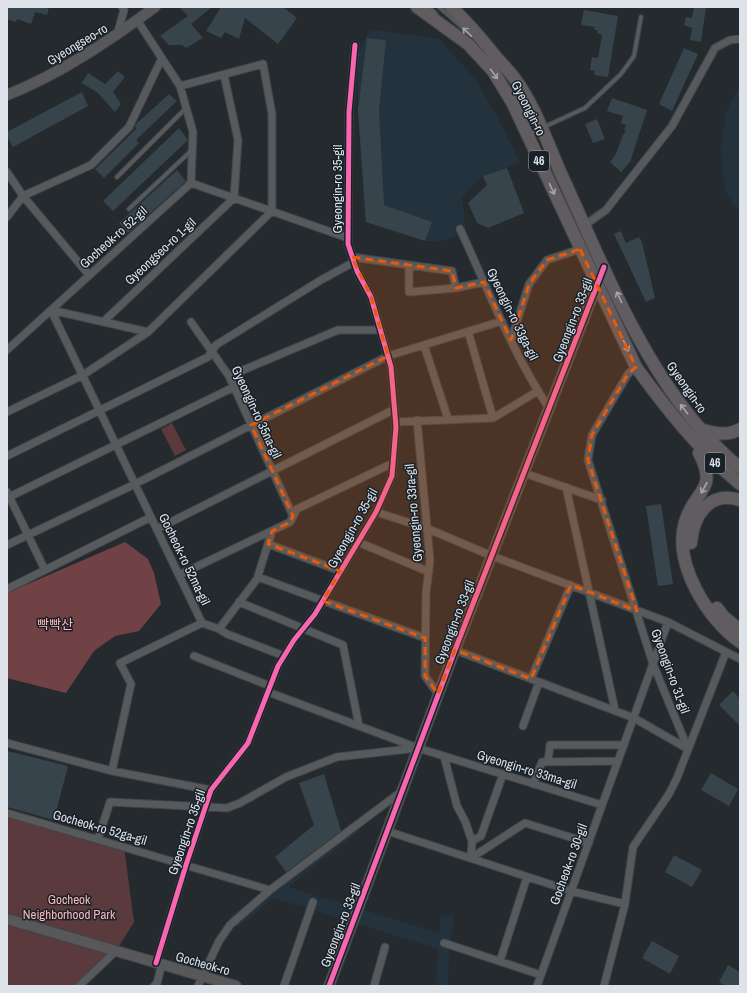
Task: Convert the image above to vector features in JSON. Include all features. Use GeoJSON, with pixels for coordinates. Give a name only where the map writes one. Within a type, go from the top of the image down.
{"type":"FeatureCollection","features":[{"type":"Feature","properties":{"kind":"main road","name":"Gyeongin-ro"},"geometry":{"type":"LineString","coordinates":[[417,7],[468,44],[493,71],[508,96],[527,135],[636,367],[660,401],[692,440],[713,462],[740,484]]}},
{"type":"Feature","properties":{"kind":"main road","name":"Gyeongin-ro"},"geometry":{"type":"LineString","coordinates":[[451,7],[479,34],[515,79],[541,130],[584,225],[643,346],[671,392],[700,429],[740,468]]}},
{"type":"Feature","properties":{"kind":"main road"},"geometry":{"type":"LineString","coordinates":[[700,429],[720,434],[732,434],[740,429]]}},
{"type":"Feature","properties":{"kind":"main road"},"geometry":{"type":"LineString","coordinates":[[692,440],[707,467],[707,484],[685,522],[683,543],[685,561],[693,582],[705,605],[717,622],[740,642]]}},
{"type":"Feature","properties":{"kind":"main road"},"geometry":{"type":"LineString","coordinates":[[740,500],[724,497],[712,501],[696,519],[692,530],[691,544],[693,560],[699,580],[711,601],[724,617],[740,630]]}},
{"type":"Feature","properties":{"kind":"street"},"geometry":{"type":"LineString","coordinates":[[117,35],[124,10],[122,7]]}},
{"type":"Feature","properties":{"kind":"street","name":"Gyeongseo-ro"},"geometry":{"type":"LineString","coordinates":[[7,95],[39,82],[117,35],[155,7]]}},
{"type":"Feature","properties":{"kind":"street"},"geometry":{"type":"LineString","coordinates":[[137,20],[180,86],[193,132],[191,183],[348,238]]}},
{"type":"Feature","properties":{"kind":"street"},"geometry":{"type":"LineString","coordinates":[[584,225],[606,210],[672,126],[715,48],[730,40],[740,39]]}},
{"type":"Feature","properties":{"kind":"street","name":"Gyeongin-ro 35-gil"},"geometry":{"type":"LineString","coordinates":[[154,986],[157,983],[159,963],[186,865],[211,790],[248,743],[269,689],[284,656],[322,601],[376,512],[392,476],[396,422],[391,367],[371,297],[357,272],[348,238],[349,112],[355,45]]}},
{"type":"Feature","properties":{"kind":"street"},"geometry":{"type":"LineString","coordinates":[[7,216],[23,196],[91,166],[129,127],[162,58]]}},
{"type":"Feature","properties":{"kind":"street"},"geometry":{"type":"LineString","coordinates":[[7,412],[83,375],[148,332],[272,211],[272,114],[263,64],[180,86]]}},
{"type":"Feature","properties":{"kind":"street"},"geometry":{"type":"LineString","coordinates":[[224,75],[238,140],[234,198]]}},
{"type":"Feature","properties":{"kind":"street"},"geometry":{"type":"LineString","coordinates":[[7,172],[23,196],[89,275]]}},
{"type":"Feature","properties":{"kind":"street","name":"Gocheok-ro 52-gil"},"geometry":{"type":"LineString","coordinates":[[7,350],[191,183]]}},
{"type":"Feature","properties":{"kind":"street","name":"Gyeongseo-ro 1-gil"},"geometry":{"type":"LineString","coordinates":[[103,322],[234,198]]}},
{"type":"Feature","properties":{"kind":"street","name":"Gyeongin-ro 33ga-gil"},"geometry":{"type":"LineString","coordinates":[[460,229],[511,340],[538,391],[549,408]]}},
{"type":"Feature","properties":{"kind":"street"},"geometry":{"type":"LineString","coordinates":[[511,340],[529,284],[547,260],[580,249]]}},
{"type":"Feature","properties":{"kind":"street"},"geometry":{"type":"LineString","coordinates":[[7,456],[208,357],[211,350],[216,345],[353,260],[409,265],[452,271],[456,288]]}},
{"type":"Feature","properties":{"kind":"street"},"geometry":{"type":"LineString","coordinates":[[409,265],[409,292],[456,288],[484,282]]}},
{"type":"Feature","properties":{"kind":"street","name":"Gyeongin-ro 33-gil"},"geometry":{"type":"LineString","coordinates":[[329,986],[438,694],[604,267]]}},
{"type":"Feature","properties":{"kind":"street"},"geometry":{"type":"LineString","coordinates":[[51,310],[148,332]]}},
{"type":"Feature","properties":{"kind":"street","name":"Gocheok-ro 52ma-gil"},"geometry":{"type":"LineString","coordinates":[[51,310],[202,622],[120,663],[131,684],[112,771]]}},
{"type":"Feature","properties":{"kind":"street"},"geometry":{"type":"LineString","coordinates":[[7,545],[135,484],[388,356],[502,321]]}},
{"type":"Feature","properties":{"kind":"street","name":"Gyeongin-ro 35na-gil"},"geometry":{"type":"LineString","coordinates":[[190,322],[230,376],[293,516]]}},
{"type":"Feature","properties":{"kind":"street"},"geometry":{"type":"LineString","coordinates":[[230,376],[338,330],[380,330]]}},
{"type":"Feature","properties":{"kind":"street"},"geometry":{"type":"LineString","coordinates":[[468,331],[493,418]]}},
{"type":"Feature","properties":{"kind":"street"},"geometry":{"type":"LineString","coordinates":[[424,345],[448,419]]}},
{"type":"Feature","properties":{"kind":"street","name":"Gyeongin-ro 31-gil"},"geometry":{"type":"LineString","coordinates":[[636,367],[628,374],[592,435],[588,460],[653,664],[688,749]]}},
{"type":"Feature","properties":{"kind":"street"},"geometry":{"type":"LineString","coordinates":[[45,570],[8,496],[117,445],[234,386]]}},
{"type":"Feature","properties":{"kind":"street"},"geometry":{"type":"LineString","coordinates":[[396,422],[493,418],[538,391]]}},
{"type":"Feature","properties":{"kind":"street"},"geometry":{"type":"LineString","coordinates":[[157,529],[395,409]]}},
{"type":"Feature","properties":{"kind":"street","name":"Gyeongin-ro 33ra-gil"},"geometry":{"type":"LineString","coordinates":[[417,420],[430,560],[426,593],[425,676],[438,694]]}},
{"type":"Feature","properties":{"kind":"street"},"geometry":{"type":"LineString","coordinates":[[179,575],[290,522],[297,509],[393,463]]}},
{"type":"Feature","properties":{"kind":"street"},"geometry":{"type":"LineString","coordinates":[[524,473],[602,500]]}},
{"type":"Feature","properties":{"kind":"street"},"geometry":{"type":"LineString","coordinates":[[566,487],[615,710]]}},
{"type":"Feature","properties":{"kind":"street","name":"Gyeongin-ro 35-gil"},"geometry":{"type":"LineString","coordinates":[[376,512],[426,528]]}},
{"type":"Feature","properties":{"kind":"street"},"geometry":{"type":"LineString","coordinates":[[7,589],[151,517]]}},
{"type":"Feature","properties":{"kind":"street"},"geometry":{"type":"LineString","coordinates":[[426,528],[492,556]]}},
{"type":"Feature","properties":{"kind":"street"},"geometry":{"type":"LineString","coordinates":[[219,629],[258,577],[272,531]]}},
{"type":"Feature","properties":{"kind":"street","name":"Gyeongin-ro 35-gil"},"geometry":{"type":"LineString","coordinates":[[358,542],[429,572]]}},
{"type":"Feature","properties":{"kind":"street","name":"Gyeongin-ro 35-gil"},"geometry":{"type":"LineString","coordinates":[[268,544],[340,571]]}},
{"type":"Feature","properties":{"kind":"street","name":"Gyeongin-ro 31-gil"},"geometry":{"type":"LineString","coordinates":[[492,556],[668,622],[740,659]]}},
{"type":"Feature","properties":{"kind":"street"},"geometry":{"type":"LineString","coordinates":[[258,577],[425,638]]}},
{"type":"Feature","properties":{"kind":"street"},"geometry":{"type":"LineString","coordinates":[[531,679],[571,585]]}},
{"type":"Feature","properties":{"kind":"street"},"geometry":{"type":"LineString","coordinates":[[239,602],[343,645],[359,726]]}},
{"type":"Feature","properties":{"kind":"street"},"geometry":{"type":"LineString","coordinates":[[202,622],[227,634],[284,656]]}},
{"type":"Feature","properties":{"kind":"street","name":"Gocheok-ro 30-gil"},"geometry":{"type":"LineString","coordinates":[[536,986],[668,622]]}},
{"type":"Feature","properties":{"kind":"street"},"geometry":{"type":"LineString","coordinates":[[455,650],[634,718],[688,749]]}},
{"type":"Feature","properties":{"kind":"street"},"geometry":{"type":"LineString","coordinates":[[604,986],[625,904],[633,847],[669,794],[726,652]]}},
{"type":"Feature","properties":{"kind":"street"},"geometry":{"type":"LineString","coordinates":[[194,656],[359,726],[418,748]]}},
{"type":"Feature","properties":{"kind":"street"},"geometry":{"type":"LineString","coordinates":[[523,726],[539,682]]}},
{"type":"Feature","properties":{"kind":"street"},"geometry":{"type":"LineString","coordinates":[[7,743],[112,771],[211,790]]}},
{"type":"Feature","properties":{"kind":"street"},"geometry":{"type":"LineString","coordinates":[[548,762],[550,745],[624,745]]}},
{"type":"Feature","properties":{"kind":"street","name":"Gyeongin-ro 35-gil"},"geometry":{"type":"LineString","coordinates":[[98,839],[110,802],[227,808],[240,803],[286,777],[337,757],[418,748]]}},
{"type":"Feature","properties":{"kind":"street","name":"Gyeongin-ro 33ma-gil"},"geometry":{"type":"LineString","coordinates":[[418,748],[602,805]]}},
{"type":"Feature","properties":{"kind":"street"},"geometry":{"type":"LineString","coordinates":[[444,756],[457,806],[465,821],[472,841],[471,858]]}},
{"type":"Feature","properties":{"kind":"street"},"geometry":{"type":"LineString","coordinates":[[534,784],[542,762],[618,761]]}},
{"type":"Feature","properties":{"kind":"street"},"geometry":{"type":"LineString","coordinates":[[472,841],[482,836],[502,774]]}},
{"type":"Feature","properties":{"kind":"street"},"geometry":{"type":"LineString","coordinates":[[198,986],[219,941],[230,925],[270,890],[402,791]]}},
{"type":"Feature","properties":{"kind":"street","name":"Gocheok-ro 52ga-gil"},"geometry":{"type":"LineString","coordinates":[[7,813],[270,890]]}},
{"type":"Feature","properties":{"kind":"street"},"geometry":{"type":"LineString","coordinates":[[471,858],[525,822],[589,843]]}},
{"type":"Feature","properties":{"kind":"street"},"geometry":{"type":"LineString","coordinates":[[387,831],[571,891],[625,904]]}},
{"type":"Feature","properties":{"kind":"street"},"geometry":{"type":"LineString","coordinates":[[500,961],[527,877]]}},
{"type":"Feature","properties":{"kind":"street"},"geometry":{"type":"LineString","coordinates":[[284,986],[313,902]]}},
{"type":"Feature","properties":{"kind":"street","name":"Gocheok-ro"},"geometry":{"type":"LineString","coordinates":[[7,919],[236,986]]}},
{"type":"Feature","properties":{"kind":"street"},"geometry":{"type":"LineString","coordinates":[[444,943],[541,975]]}},
{"type":"Feature","properties":{"kind":"street"},"geometry":{"type":"LineString","coordinates":[[374,986],[385,947]]}},
{"type":"Feature","properties":{"kind":"street"},"geometry":{"type":"LineString","coordinates":[[79,986],[116,951]]}},
{"type":"Feature","properties":{"kind":"lane"},"geometry":{"type":"LineString","coordinates":[[428,7],[468,44]]}},
{"type":"Feature","properties":{"kind":"lane"},"geometry":{"type":"LineString","coordinates":[[439,7],[496,57]]}},
{"type":"Feature","properties":{"kind":"lane"},"geometry":{"type":"LineString","coordinates":[[527,135],[541,130],[585,108],[621,74],[634,56],[641,17]]}},
{"type":"Feature","properties":{"kind":"lane"},"geometry":{"type":"LineString","coordinates":[[117,177],[187,108]]}},
{"type":"Feature","properties":{"kind":"lane"},"geometry":{"type":"LineString","coordinates":[[129,209],[192,149]]}},
{"type":"Feature","properties":{"kind":"highlighted area"},"geometry":{"type":"Polygon","coordinates":[[[580,249],[636,367],[628,374],[592,435],[588,460],[637,611],[571,585],[531,679],[455,650],[438,694],[425,676],[425,638],[323,601],[340,571],[268,544],[272,531],[290,522],[293,516],[251,425],[388,356],[371,297],[352,257],[452,271],[456,288],[484,282],[511,340],[529,284],[547,260],[580,249]]]}},
{"type":"Feature","properties":{"kind":"shaded area"},"geometry":{"type":"Polygon","coordinates":[[[370,29],[439,39],[476,80],[498,118],[520,162],[480,178],[462,198],[466,232],[443,241],[425,241],[365,222],[358,110],[358,53],[370,29]]]}},
{"type":"Feature","properties":{"kind":"shaded area"},"geometry":{"type":"Polygon","coordinates":[[[740,85],[740,213],[727,195],[722,173],[721,149],[726,112],[740,85]]]}},
{"type":"Feature","properties":{"kind":"shaded area"},"geometry":{"type":"Polygon","coordinates":[[[352,822],[360,831],[288,887],[439,933],[441,915],[454,916],[449,952],[448,986],[436,986],[438,949],[274,898],[238,927],[228,918],[352,822]]]}},
{"type":"Feature","properties":{"kind":"green space"},"geometry":{"type":"Polygon","coordinates":[[[172,423],[186,450],[175,456],[161,429],[172,423]]]}},
{"type":"Feature","properties":{"kind":"green space","name":"빡빡산"},"geometry":{"type":"Polygon","coordinates":[[[125,542],[148,559],[154,573],[161,604],[139,631],[115,636],[94,651],[66,693],[7,678],[7,593],[125,542]]]}},
{"type":"Feature","properties":{"kind":"green space","name":"Gocheok Neighborhood Park"},"geometry":{"type":"Polygon","coordinates":[[[7,813],[124,847],[134,922],[116,951],[79,986],[7,986],[7,813]]]}},
{"type":"Feature","properties":{"kind":"building"},"geometry":{"type":"Polygon","coordinates":[[[7,7],[49,7],[47,15],[35,12],[31,24],[17,19],[16,22],[7,19],[7,7]]]}},
{"type":"Feature","properties":{"kind":"building"},"geometry":{"type":"Polygon","coordinates":[[[179,7],[212,7],[191,24],[203,38],[186,48],[182,45],[169,45],[160,36],[188,16],[179,7]]]}},
{"type":"Feature","properties":{"kind":"building"},"geometry":{"type":"Polygon","coordinates":[[[221,7],[283,7],[297,18],[278,44],[245,18],[239,39],[225,32],[221,38],[206,31],[221,7]]]}},
{"type":"Feature","properties":{"kind":"building"},"geometry":{"type":"Polygon","coordinates":[[[694,7],[706,7],[701,42],[690,40],[692,28],[684,25],[686,17],[692,18],[694,7]]]}},
{"type":"Feature","properties":{"kind":"building"},"geometry":{"type":"Polygon","coordinates":[[[584,10],[618,16],[608,77],[594,75],[595,71],[590,70],[592,57],[598,58],[602,36],[601,34],[597,33],[598,30],[594,30],[595,27],[581,25],[584,10]]]}},
{"type":"Feature","properties":{"kind":"building"},"geometry":{"type":"Polygon","coordinates":[[[367,38],[386,40],[379,109],[384,205],[432,222],[425,241],[366,222],[358,110],[367,38]]]}},
{"type":"Feature","properties":{"kind":"building"},"geometry":{"type":"Polygon","coordinates":[[[684,48],[698,54],[672,111],[659,104],[684,48]]]}},
{"type":"Feature","properties":{"kind":"building"},"geometry":{"type":"Polygon","coordinates":[[[118,71],[125,77],[113,92],[121,104],[115,112],[98,93],[82,83],[88,73],[105,84],[118,71]]]}},
{"type":"Feature","properties":{"kind":"building"},"geometry":{"type":"Polygon","coordinates":[[[82,92],[88,106],[13,147],[7,137],[7,132],[82,92]]]}},
{"type":"Feature","properties":{"kind":"building"},"geometry":{"type":"Polygon","coordinates":[[[169,94],[177,101],[136,140],[139,143],[104,178],[95,169],[136,129],[135,125],[169,94]]]}},
{"type":"Feature","properties":{"kind":"building"},"geometry":{"type":"Polygon","coordinates":[[[612,98],[647,110],[630,162],[621,172],[610,162],[616,154],[623,135],[627,130],[624,131],[626,125],[621,123],[623,116],[607,111],[612,98]]]}},
{"type":"Feature","properties":{"kind":"building"},"geometry":{"type":"Polygon","coordinates":[[[597,119],[605,139],[593,143],[585,124],[597,119]]]}},
{"type":"Feature","properties":{"kind":"building"},"geometry":{"type":"Polygon","coordinates":[[[179,128],[188,140],[113,211],[103,201],[179,128]]]}},
{"type":"Feature","properties":{"kind":"building"},"geometry":{"type":"Polygon","coordinates":[[[507,168],[524,213],[488,228],[477,223],[468,203],[487,185],[483,176],[507,168]]]}},
{"type":"Feature","properties":{"kind":"building"},"geometry":{"type":"Polygon","coordinates":[[[177,170],[186,181],[128,233],[119,223],[177,170]]]}},
{"type":"Feature","properties":{"kind":"building"},"geometry":{"type":"Polygon","coordinates":[[[621,231],[626,243],[639,237],[642,242],[655,298],[646,302],[614,234],[621,231]]]}},
{"type":"Feature","properties":{"kind":"building"},"geometry":{"type":"Polygon","coordinates":[[[661,504],[673,584],[658,586],[646,506],[661,504]]]}},
{"type":"Feature","properties":{"kind":"building"},"geometry":{"type":"Polygon","coordinates":[[[733,691],[740,699],[740,726],[719,705],[733,691]]]}},
{"type":"Feature","properties":{"kind":"building"},"geometry":{"type":"Polygon","coordinates":[[[7,751],[68,766],[54,820],[7,807],[7,751]]]}},
{"type":"Feature","properties":{"kind":"building"},"geometry":{"type":"Polygon","coordinates":[[[711,773],[738,789],[729,806],[701,790],[711,773]]]}},
{"type":"Feature","properties":{"kind":"building"},"geometry":{"type":"Polygon","coordinates":[[[324,774],[341,831],[286,872],[275,857],[314,825],[299,783],[324,774]]]}},
{"type":"Feature","properties":{"kind":"building"},"geometry":{"type":"Polygon","coordinates":[[[674,855],[702,870],[692,887],[665,872],[674,855]]]}},
{"type":"Feature","properties":{"kind":"building"},"geometry":{"type":"Polygon","coordinates":[[[652,941],[679,956],[670,974],[642,958],[652,941]]]}},
{"type":"Feature","properties":{"kind":"building"},"geometry":{"type":"Polygon","coordinates":[[[728,965],[740,972],[740,986],[726,986],[719,982],[728,965]]]}},
{"type":"Feature","properties":{"kind":"cycle path"},"geometry":{"type":"LineString","coordinates":[[156,963],[211,790],[248,743],[278,666],[294,640],[315,614],[376,512],[392,476],[396,427],[391,367],[371,297],[357,271],[348,244],[349,112],[355,45]]}},
{"type":"Feature","properties":{"kind":"cycle path"},"geometry":{"type":"LineString","coordinates":[[329,986],[455,650],[604,267]]}}]}
